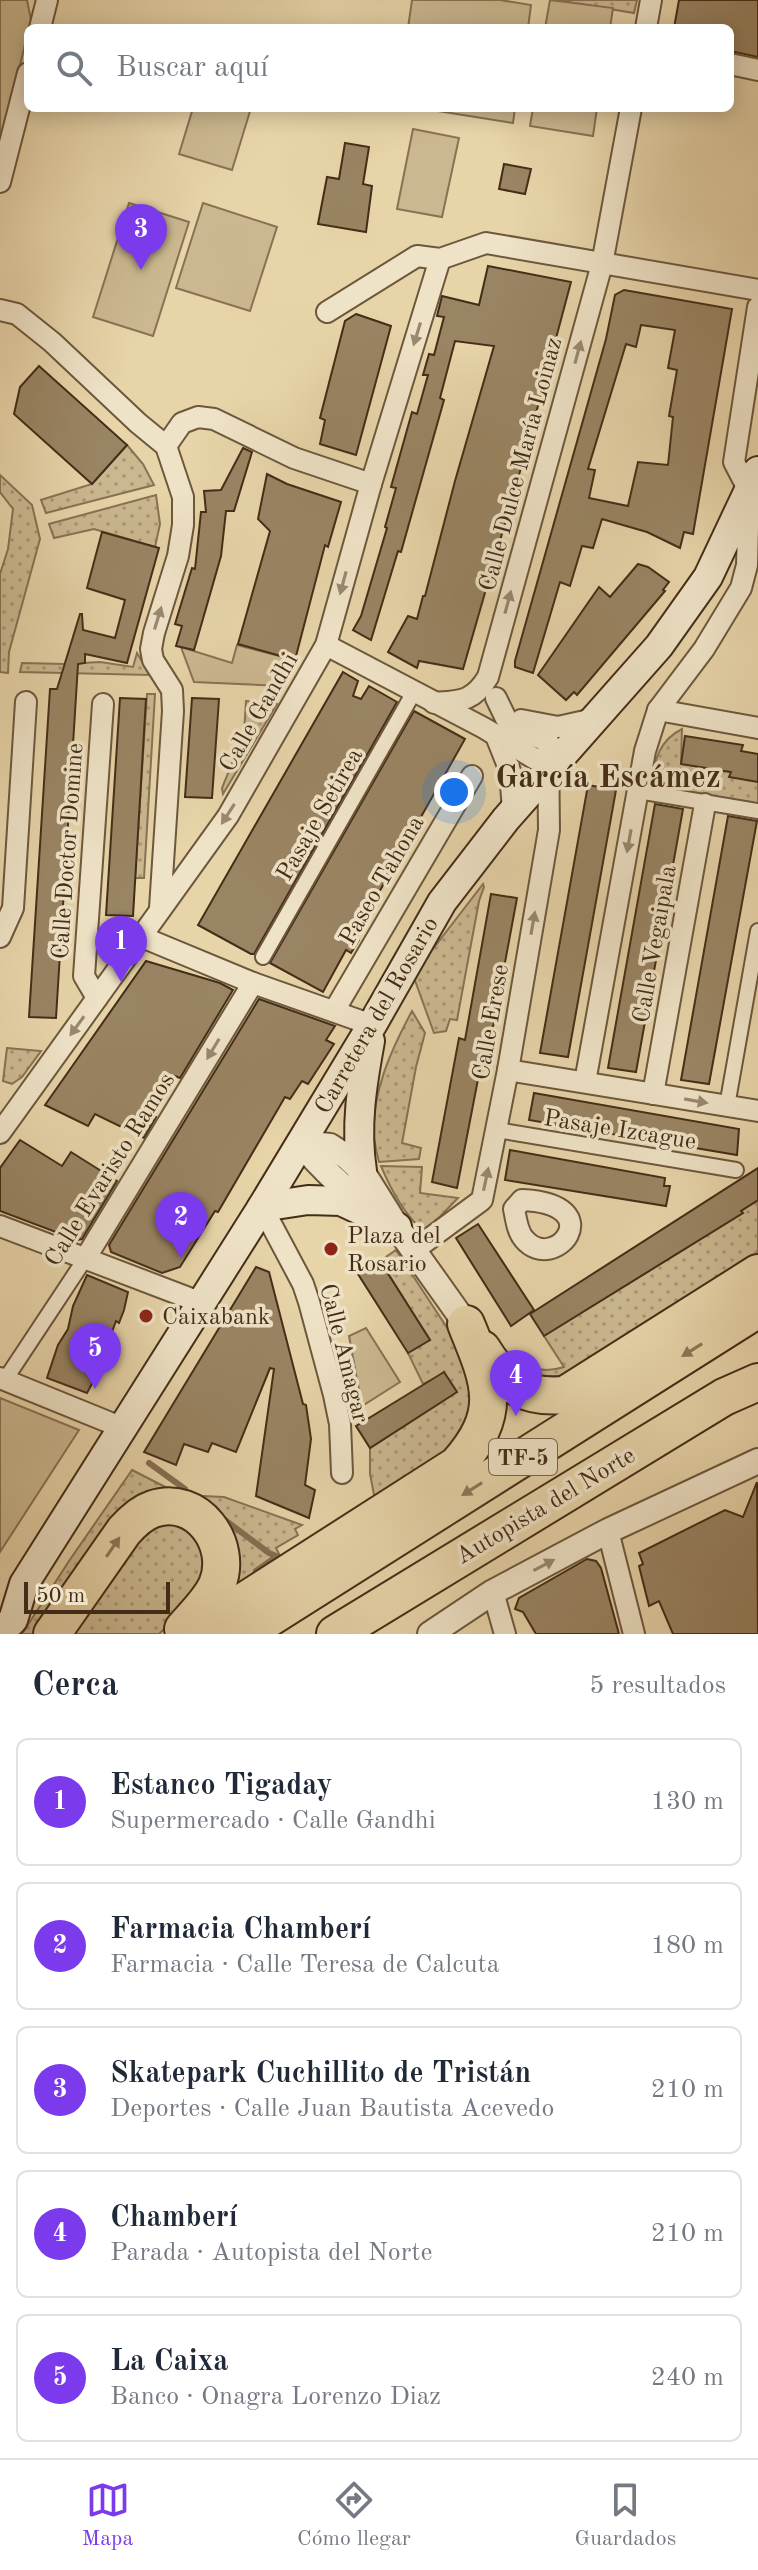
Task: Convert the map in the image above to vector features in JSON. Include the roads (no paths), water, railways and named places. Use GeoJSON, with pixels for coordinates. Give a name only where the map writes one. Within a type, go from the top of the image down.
{"type":"FeatureCollection","features":[{"type":"Feature","properties":{"kind":"highway"},"geometry":{"type":"LineString","coordinates":[[466,1324],[486,1356],[508,1382],[536,1395],[565,1395],[758,1273]]}},
{"type":"Feature","properties":{"kind":"highway","name":"Autopista del Norte"},"geometry":{"type":"LineString","coordinates":[[244,1634],[758,1309]]}},
{"type":"Feature","properties":{"kind":"highway"},"geometry":{"type":"LineString","coordinates":[[193,1634],[457,1465],[472,1448],[488,1414],[488,1389],[484,1369],[466,1324]]}},
{"type":"Feature","properties":{"kind":"highway","name":"Autopista del Norte"},"geometry":{"type":"LineString","coordinates":[[335,1634],[724,1397],[758,1382]]}},
{"type":"Feature","properties":{"kind":"highway"},"geometry":{"type":"LineString","coordinates":[[52,1634],[124,1531],[144,1514],[169,1506],[186,1510],[203,1520],[215,1534],[221,1549],[222,1567],[217,1585],[178,1634]]}},
{"type":"Feature","properties":{"kind":"highway"},"geometry":{"type":"LineString","coordinates":[[288,1606],[373,1519]]}},
{"type":"Feature","properties":{"kind":"main road","name":"Carretera del Rosario"},"geometry":{"type":"LineString","coordinates":[[0,1632],[13,1620],[24,1584],[262,1207],[442,902],[513,811],[659,646],[708,577],[754,481]]}},
{"type":"Feature","properties":{"kind":"main road"},"geometry":{"type":"LineString","coordinates":[[362,1171],[358,1141],[361,1093],[372,1025]]}},
{"type":"Feature","properties":{"kind":"main road"},"geometry":{"type":"LineString","coordinates":[[262,1207],[308,1200],[341,1201],[397,1227]]}},
{"type":"Feature","properties":{"kind":"main road","name":"Carretera del Rosario"},"geometry":{"type":"LineString","coordinates":[[0,1601],[24,1584]]}},
{"type":"Feature","properties":{"kind":"street"},"geometry":{"type":"LineString","coordinates":[[41,24],[47,0]]}},
{"type":"Feature","properties":{"kind":"street"},"geometry":{"type":"LineString","coordinates":[[647,24],[651,0]]}},
{"type":"Feature","properties":{"kind":"street"},"geometry":{"type":"LineString","coordinates":[[734,65],[758,70]]}},
{"type":"Feature","properties":{"kind":"street"},"geometry":{"type":"LineString","coordinates":[[0,182],[24,89]]}},
{"type":"Feature","properties":{"kind":"street","name":"Calle Dulce María Loinaz"},"geometry":{"type":"LineString","coordinates":[[488,677],[602,264],[630,112]]}},
{"type":"Feature","properties":{"kind":"street"},"geometry":{"type":"LineString","coordinates":[[327,312],[417,256],[440,259],[486,243],[758,290]]}},
{"type":"Feature","properties":{"kind":"street","name":"Calle Gandhi"},"geometry":{"type":"LineString","coordinates":[[0,1133],[228,816],[326,645],[371,484],[440,259]]}},
{"type":"Feature","properties":{"kind":"street"},"geometry":{"type":"LineString","coordinates":[[1,307],[17,314],[52,342],[166,446],[183,497],[178,556],[151,649],[153,660],[172,690],[173,711],[160,909]]}},
{"type":"Feature","properties":{"kind":"street"},"geometry":{"type":"LineString","coordinates":[[585,1082],[645,751],[658,710],[704,649],[741,588],[747,565],[753,528],[754,481],[734,462],[751,408],[758,307]]}},
{"type":"Feature","properties":{"kind":"street"},"geometry":{"type":"LineString","coordinates":[[166,446],[182,423],[198,417],[214,419],[294,458],[371,484]]}},
{"type":"Feature","properties":{"kind":"street"},"geometry":{"type":"LineString","coordinates":[[326,645],[550,768]]}},
{"type":"Feature","properties":{"kind":"street"},"geometry":{"type":"LineString","coordinates":[[488,677],[510,727],[548,741],[550,768]]}},
{"type":"Feature","properties":{"kind":"street"},"geometry":{"type":"LineString","coordinates":[[434,703],[463,701],[480,689],[488,677]]}},
{"type":"Feature","properties":{"kind":"street","name":"Pasaje Setirea"},"geometry":{"type":"LineString","coordinates":[[263,957],[414,692]]}},
{"type":"Feature","properties":{"kind":"street"},"geometry":{"type":"LineString","coordinates":[[496,698],[508,713],[525,723],[558,727],[594,719]]}},
{"type":"Feature","properties":{"kind":"street"},"geometry":{"type":"LineString","coordinates":[[0,937],[13,908],[26,702]]}},
{"type":"Feature","properties":{"kind":"street","name":"Calle Doctor Domine"},"geometry":{"type":"LineString","coordinates":[[97,998],[84,976],[103,704]]}},
{"type":"Feature","properties":{"kind":"street"},"geometry":{"type":"LineString","coordinates":[[658,710],[758,728]]}},
{"type":"Feature","properties":{"kind":"street"},"geometry":{"type":"LineString","coordinates":[[496,736],[510,771],[513,811]]}},
{"type":"Feature","properties":{"kind":"street","name":"Calle Erese"},"geometry":{"type":"LineString","coordinates":[[414,1250],[482,1200],[508,1070],[549,830],[550,768]]}},
{"type":"Feature","properties":{"kind":"street","name":"Paseo Tahona"},"geometry":{"type":"LineString","coordinates":[[334,1011],[472,776]]}},
{"type":"Feature","properties":{"kind":"street"},"geometry":{"type":"LineString","coordinates":[[638,791],[758,811]]}},
{"type":"Feature","properties":{"kind":"street","name":"Calle Vegaipala"},"geometry":{"type":"LineString","coordinates":[[653,1094],[705,804]]}},
{"type":"Feature","properties":{"kind":"street"},"geometry":{"type":"LineString","coordinates":[[727,1106],[758,931]]}},
{"type":"Feature","properties":{"kind":"street"},"geometry":{"type":"LineString","coordinates":[[142,937],[253,983],[372,1025]]}},
{"type":"Feature","properties":{"kind":"street","name":"Calle Evaristo Ramos"},"geometry":{"type":"LineString","coordinates":[[3,1379],[85,1259],[253,983]]}},
{"type":"Feature","properties":{"kind":"street"},"geometry":{"type":"LineString","coordinates":[[508,1070],[758,1111]]}},
{"type":"Feature","properties":{"kind":"street","name":"Pasaje Izcague"},"geometry":{"type":"LineString","coordinates":[[497,1130],[736,1170]]}},
{"type":"Feature","properties":{"kind":"street"},"geometry":{"type":"LineString","coordinates":[[301,1143],[330,1146],[362,1171],[397,1227],[466,1324]]}},
{"type":"Feature","properties":{"kind":"street"},"geometry":{"type":"LineString","coordinates":[[301,1143],[342,1188],[397,1227]]}},
{"type":"Feature","properties":{"kind":"street","name":"Calle Amagar"},"geometry":{"type":"LineString","coordinates":[[262,1207],[303,1284],[309,1302],[340,1424],[342,1473]]}},
{"type":"Feature","properties":{"kind":"street"},"geometry":{"type":"LineString","coordinates":[[0,1226],[202,1303]]}},
{"type":"Feature","properties":{"kind":"street"},"geometry":{"type":"LineString","coordinates":[[3,1379],[123,1428]]}},
{"type":"Feature","properties":{"kind":"street"},"geometry":{"type":"LineString","coordinates":[[430,1634],[493,1592],[608,1531],[758,1461]]}},
{"type":"Feature","properties":{"kind":"street"},"geometry":{"type":"LineString","coordinates":[[608,1531],[634,1634]]}},
{"type":"Feature","properties":{"kind":"street"},"geometry":{"type":"LineString","coordinates":[[493,1592],[505,1634]]}},
{"type":"Feature","properties":{"kind":"waterway"},"geometry":{"type":"LineString","coordinates":[[149,1463],[185,1489]]}},
{"type":"Feature","properties":{"kind":"waterway"},"geometry":{"type":"LineString","coordinates":[[221,1517],[269,1553],[281,1558]]}},
{"type":"Feature","properties":{"kind":"waterway"},"geometry":{"type":"LineString","coordinates":[[256,1571],[276,1557]]}},
{"type":"Feature","properties":{"kind":"place","name":"Skatepark Cuchillito de Tristán"},"geometry":{"type":"Point","coordinates":[141,270]}},
{"type":"Feature","properties":{"kind":"place","name":"Estanco Tigaday"},"geometry":{"type":"Point","coordinates":[121,982]}},
{"type":"Feature","properties":{"kind":"place","name":"Plaza del Rosario"},"geometry":{"type":"Point","coordinates":[331,1249]}},
{"type":"Feature","properties":{"kind":"place","name":"Farmacia Chamberí"},"geometry":{"type":"Point","coordinates":[181,1258]}},
{"type":"Feature","properties":{"kind":"place","name":"Caixabank"},"geometry":{"type":"Point","coordinates":[146,1316]}},
{"type":"Feature","properties":{"kind":"place","name":"La Caixa"},"geometry":{"type":"Point","coordinates":[95,1389]}},
{"type":"Feature","properties":{"kind":"place","name":"Chamberí"},"geometry":{"type":"Point","coordinates":[516,1416]}},
{"type":"Feature","properties":{"kind":"district","name":"García Escámez"},"geometry":{"type":"Point","coordinates":[608,776]}}]}
